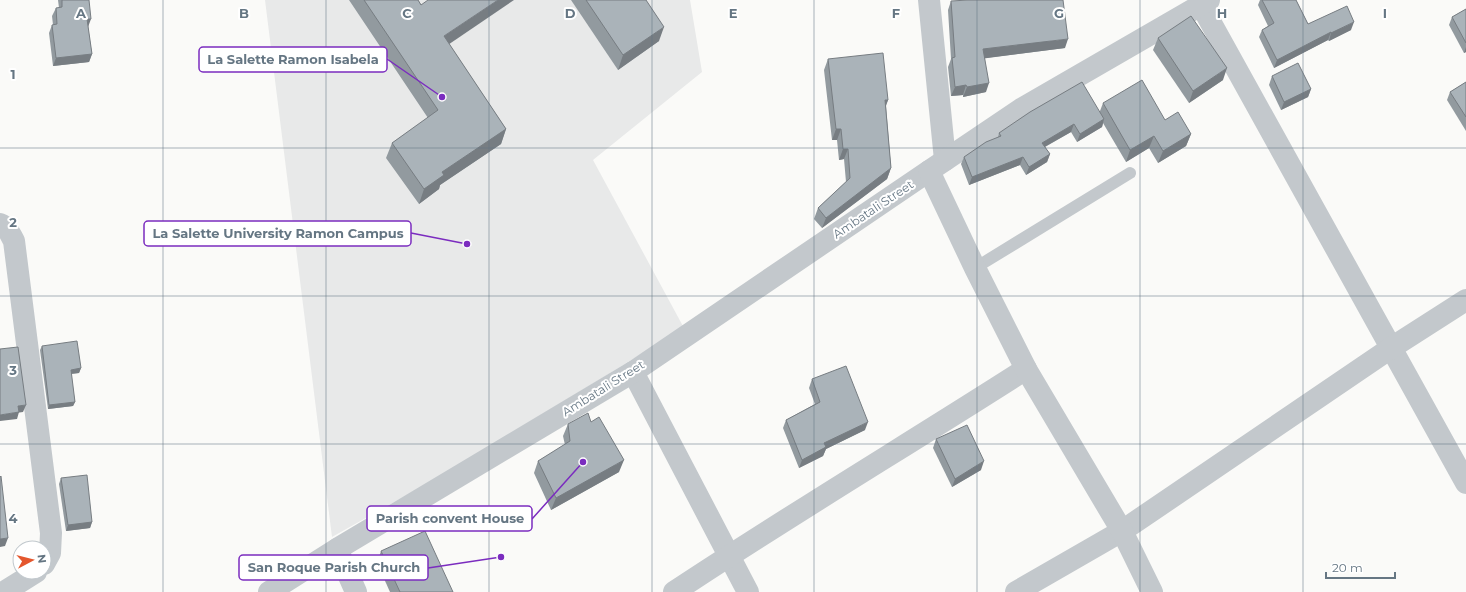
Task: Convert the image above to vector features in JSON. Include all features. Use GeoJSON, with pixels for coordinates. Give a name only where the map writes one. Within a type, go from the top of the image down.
{"type":"FeatureCollection","features":[{"type":"Feature","properties":{"kind":"street"},"geometry":{"type":"LineString","coordinates":[[928,0],[937,165],[975,268],[1026,369],[1122,531],[1152,592]]}},
{"type":"Feature","properties":{"kind":"street"},"geometry":{"type":"LineString","coordinates":[[1203,2],[1466,483]]}},
{"type":"Feature","properties":{"kind":"street","name":"Ambatali Street"},"geometry":{"type":"LineString","coordinates":[[270,592],[336,550],[633,372],[1021,109],[1203,2]]}},
{"type":"Feature","properties":{"kind":"street"},"geometry":{"type":"LineString","coordinates":[[0,224],[9,231],[14,242],[51,533],[51,540]]}},
{"type":"Feature","properties":{"kind":"street"},"geometry":{"type":"LineString","coordinates":[[1016,592],[1122,531],[1391,348],[1466,300]]}},
{"type":"Feature","properties":{"kind":"street"},"geometry":{"type":"LineString","coordinates":[[674,592],[730,555],[921,437],[1026,369]]}},
{"type":"Feature","properties":{"kind":"street"},"geometry":{"type":"LineString","coordinates":[[633,372],[748,592]]}},
{"type":"Feature","properties":{"kind":"street"},"geometry":{"type":"LineString","coordinates":[[336,550],[356,592]]}},
{"type":"Feature","properties":{"kind":"street"},"geometry":{"type":"LineString","coordinates":[[4,592],[23,580]]}},
{"type":"Feature","properties":{"kind":"lane"},"geometry":{"type":"LineString","coordinates":[[975,268],[1130,173]]}},
{"type":"Feature","properties":{"kind":"shaded area"},"geometry":{"type":"Polygon","coordinates":[[[265,0],[690,0],[702,72],[593,160],[684,328],[444,474],[332,537],[265,0]]]}},
{"type":"Feature","properties":{"kind":"building"},"geometry":{"type":"Polygon","coordinates":[[[62,0],[89,0],[91,19],[87,19],[92,54],[56,58],[52,25],[57,24],[56,8],[62,7],[62,0]]]}},
{"type":"Feature","properties":{"kind":"building"},"geometry":{"type":"Polygon","coordinates":[[[364,0],[418,0],[421,5],[428,0],[498,0],[444,36],[506,129],[442,172],[444,175],[424,189],[392,143],[438,110],[364,0]]]}},
{"type":"Feature","properties":{"kind":"building"},"geometry":{"type":"Polygon","coordinates":[[[586,0],[646,0],[664,27],[623,55],[586,0]]]}},
{"type":"Feature","properties":{"kind":"building"},"geometry":{"type":"Polygon","coordinates":[[[1063,0],[1068,39],[983,49],[989,83],[967,87],[966,85],[955,87],[952,58],[955,57],[951,1],[1063,0]]]}},
{"type":"Feature","properties":{"kind":"building"},"geometry":{"type":"Polygon","coordinates":[[[1262,0],[1296,0],[1308,24],[1347,6],[1354,22],[1331,32],[1277,60],[1262,30],[1274,23],[1262,0]]]}},
{"type":"Feature","properties":{"kind":"building"},"geometry":{"type":"Polygon","coordinates":[[[1466,9],[1466,43],[1452,17],[1466,9]]]}},
{"type":"Feature","properties":{"kind":"building"},"geometry":{"type":"Polygon","coordinates":[[[1191,16],[1227,68],[1193,91],[1158,38],[1191,16]]]}},
{"type":"Feature","properties":{"kind":"building"},"geometry":{"type":"Polygon","coordinates":[[[883,53],[888,100],[885,100],[891,168],[826,218],[818,208],[850,178],[848,149],[843,149],[841,129],[836,129],[828,59],[883,53]]]}},
{"type":"Feature","properties":{"kind":"building"},"geometry":{"type":"Polygon","coordinates":[[[1298,63],[1311,89],[1284,102],[1272,76],[1298,63]]]}},
{"type":"Feature","properties":{"kind":"building"},"geometry":{"type":"Polygon","coordinates":[[[1142,80],[1165,120],[1178,112],[1191,134],[1163,151],[1154,136],[1130,150],[1103,103],[1142,80]]]}},
{"type":"Feature","properties":{"kind":"building"},"geometry":{"type":"Polygon","coordinates":[[[1082,82],[1104,119],[1080,134],[1074,124],[1042,143],[1050,154],[1029,167],[1023,157],[972,177],[964,157],[986,142],[1001,136],[999,133],[1030,112],[1082,82]]]}},
{"type":"Feature","properties":{"kind":"building"},"geometry":{"type":"Polygon","coordinates":[[[1466,82],[1466,117],[1450,92],[1466,82]]]}},
{"type":"Feature","properties":{"kind":"building"},"geometry":{"type":"Polygon","coordinates":[[[77,341],[81,368],[71,370],[75,402],[49,405],[42,346],[77,341]]]}},
{"type":"Feature","properties":{"kind":"building"},"geometry":{"type":"Polygon","coordinates":[[[18,347],[26,405],[18,406],[19,412],[0,415],[0,349],[18,347]]]}},
{"type":"Feature","properties":{"kind":"building"},"geometry":{"type":"Polygon","coordinates":[[[846,366],[868,422],[824,443],[826,447],[802,460],[786,420],[820,402],[812,379],[846,366]]]}},
{"type":"Feature","properties":{"kind":"building"},"geometry":{"type":"Polygon","coordinates":[[[588,413],[591,422],[599,417],[624,460],[556,498],[538,461],[570,441],[568,424],[588,413]]]}},
{"type":"Feature","properties":{"kind":"building"},"geometry":{"type":"Polygon","coordinates":[[[967,425],[984,461],[955,479],[936,439],[967,425]]]}},
{"type":"Feature","properties":{"kind":"building"},"geometry":{"type":"Polygon","coordinates":[[[87,475],[92,522],[68,525],[61,478],[87,475]]]}},
{"type":"Feature","properties":{"kind":"building"},"geometry":{"type":"Polygon","coordinates":[[[1,476],[8,538],[0,539],[0,477],[1,476]]]}},
{"type":"Feature","properties":{"kind":"building"},"geometry":{"type":"Polygon","coordinates":[[[425,531],[453,592],[400,592],[381,551],[425,531]]]}},
{"type":"Feature","properties":{"kind":"place","name":"La Salette Ramon Isabela"},"geometry":{"type":"Point","coordinates":[442,97]}},
{"type":"Feature","properties":{"kind":"place","name":"La Salette University Ramon Campus"},"geometry":{"type":"Point","coordinates":[467,244]}},
{"type":"Feature","properties":{"kind":"place","name":"Parish convent House"},"geometry":{"type":"Point","coordinates":[583,462]}},
{"type":"Feature","properties":{"kind":"place","name":"San Roque Parish Church"},"geometry":{"type":"Point","coordinates":[501,557]}}]}
